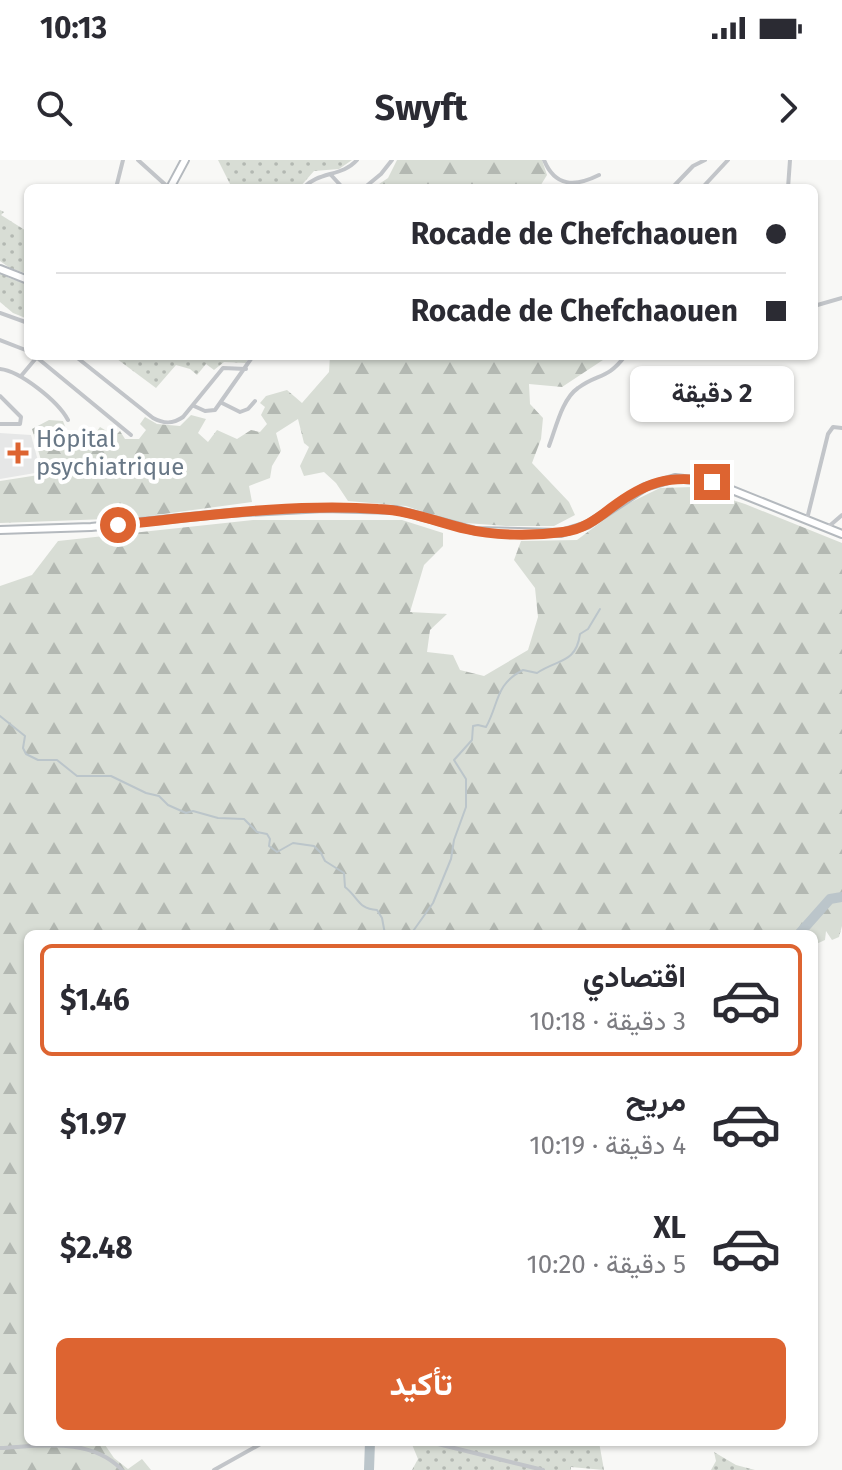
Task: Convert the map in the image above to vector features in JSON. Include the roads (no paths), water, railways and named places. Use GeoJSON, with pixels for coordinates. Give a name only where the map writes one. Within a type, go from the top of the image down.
{"type":"FeatureCollection","features":[{"type":"Feature","properties":{"kind":"main road"},"geometry":{"type":"LineString","coordinates":[[171,184],[185,160]]}},
{"type":"Feature","properties":{"kind":"main road"},"geometry":{"type":"LineString","coordinates":[[0,269],[24,278]]}},
{"type":"Feature","properties":{"kind":"main road"},"geometry":{"type":"LineString","coordinates":[[0,530],[91,527],[229,513],[324,508],[397,510],[476,531],[561,533],[587,525],[645,487],[675,478],[712,482],[842,534]]}},
{"type":"Feature","properties":{"kind":"street"},"geometry":{"type":"LineString","coordinates":[[117,184],[123,160]]}},
{"type":"Feature","properties":{"kind":"street"},"geometry":{"type":"LineString","coordinates":[[138,160],[165,184]]}},
{"type":"Feature","properties":{"kind":"street"},"geometry":{"type":"LineString","coordinates":[[308,184],[315,178],[348,168],[357,160]]}},
{"type":"Feature","properties":{"kind":"street"},"geometry":{"type":"LineString","coordinates":[[369,184],[392,160]]}},
{"type":"Feature","properties":{"kind":"street"},"geometry":{"type":"LineString","coordinates":[[544,160],[552,175],[564,183],[586,182],[599,175]]}},
{"type":"Feature","properties":{"kind":"street"},"geometry":{"type":"LineString","coordinates":[[676,184],[690,169],[705,160]]}},
{"type":"Feature","properties":{"kind":"street"},"geometry":{"type":"LineString","coordinates":[[706,184],[728,160]]}},
{"type":"Feature","properties":{"kind":"street"},"geometry":{"type":"LineString","coordinates":[[788,184],[790,160]]}},
{"type":"Feature","properties":{"kind":"street"},"geometry":{"type":"LineString","coordinates":[[331,174],[340,184]]}},
{"type":"Feature","properties":{"kind":"street"},"geometry":{"type":"LineString","coordinates":[[818,305],[842,298]]}},
{"type":"Feature","properties":{"kind":"street"},"geometry":{"type":"LineString","coordinates":[[0,307],[10,317]]}},
{"type":"Feature","properties":{"kind":"street"},"geometry":{"type":"LineString","coordinates":[[0,313],[24,322]]}},
{"type":"Feature","properties":{"kind":"street"},"geometry":{"type":"LineString","coordinates":[[0,340],[24,349]]}},
{"type":"Feature","properties":{"kind":"street"},"geometry":{"type":"LineString","coordinates":[[21,376],[34,360]]}},
{"type":"Feature","properties":{"kind":"street"},"geometry":{"type":"LineString","coordinates":[[40,360],[131,435]]}},
{"type":"Feature","properties":{"kind":"street"},"geometry":{"type":"LineString","coordinates":[[80,360],[157,420],[177,421],[223,368],[246,369]]}},
{"type":"Feature","properties":{"kind":"street"},"geometry":{"type":"LineString","coordinates":[[193,406],[211,412],[222,403],[251,360]]}},
{"type":"Feature","properties":{"kind":"street"},"geometry":{"type":"LineString","coordinates":[[549,446],[574,390],[604,377],[621,360]]}},
{"type":"Feature","properties":{"kind":"street"},"geometry":{"type":"LineString","coordinates":[[1,368],[21,376],[68,420]]}},
{"type":"Feature","properties":{"kind":"street"},"geometry":{"type":"LineString","coordinates":[[0,396],[21,417],[20,424],[0,424]]}},
{"type":"Feature","properties":{"kind":"street"},"geometry":{"type":"LineString","coordinates":[[222,403],[240,412],[255,401]]}},
{"type":"Feature","properties":{"kind":"street"},"geometry":{"type":"LineString","coordinates":[[807,519],[828,434],[833,427],[842,428]]}},
{"type":"Feature","properties":{"kind":"street"},"geometry":{"type":"LineString","coordinates":[[827,528],[842,515]]}},
{"type":"Feature","properties":{"kind":"street"},"geometry":{"type":"LineString","coordinates":[[214,1470],[257,1446]]}},
{"type":"Feature","properties":{"kind":"street"},"geometry":{"type":"LineString","coordinates":[[446,1446],[543,1470]]}},
{"type":"Feature","properties":{"kind":"street"},"geometry":{"type":"LineString","coordinates":[[0,1448],[84,1448],[104,1455],[122,1470]]}},
{"type":"Feature","properties":{"kind":"waterway"},"geometry":{"type":"LineString","coordinates":[[414,930],[433,903],[451,859],[466,807],[466,779],[454,760],[472,740],[473,726],[486,727],[502,688],[514,676],[523,670],[537,673],[570,656],[580,634],[588,629],[600,609]]}},
{"type":"Feature","properties":{"kind":"waterway"},"geometry":{"type":"LineString","coordinates":[[0,716],[25,736],[23,748],[26,754],[38,760],[57,760],[77,776],[111,776],[159,796],[168,805],[186,813],[193,811],[218,818],[244,819],[257,832],[267,834],[269,846],[277,852],[293,843],[314,846],[325,861],[344,873],[345,887],[359,902],[366,908],[377,910],[384,930]]}},
{"type":"Feature","properties":{"kind":"waterway"},"geometry":{"type":"LineString","coordinates":[[803,930],[830,899],[842,897]]}},
{"type":"Feature","properties":{"kind":"waterway"},"geometry":{"type":"LineString","coordinates":[[369,1470],[370,1446]]}},
{"type":"Feature","properties":{"kind":"place","name":"Hôpital psychiatrique"},"geometry":{"type":"Point","coordinates":[18,453]}}]}
